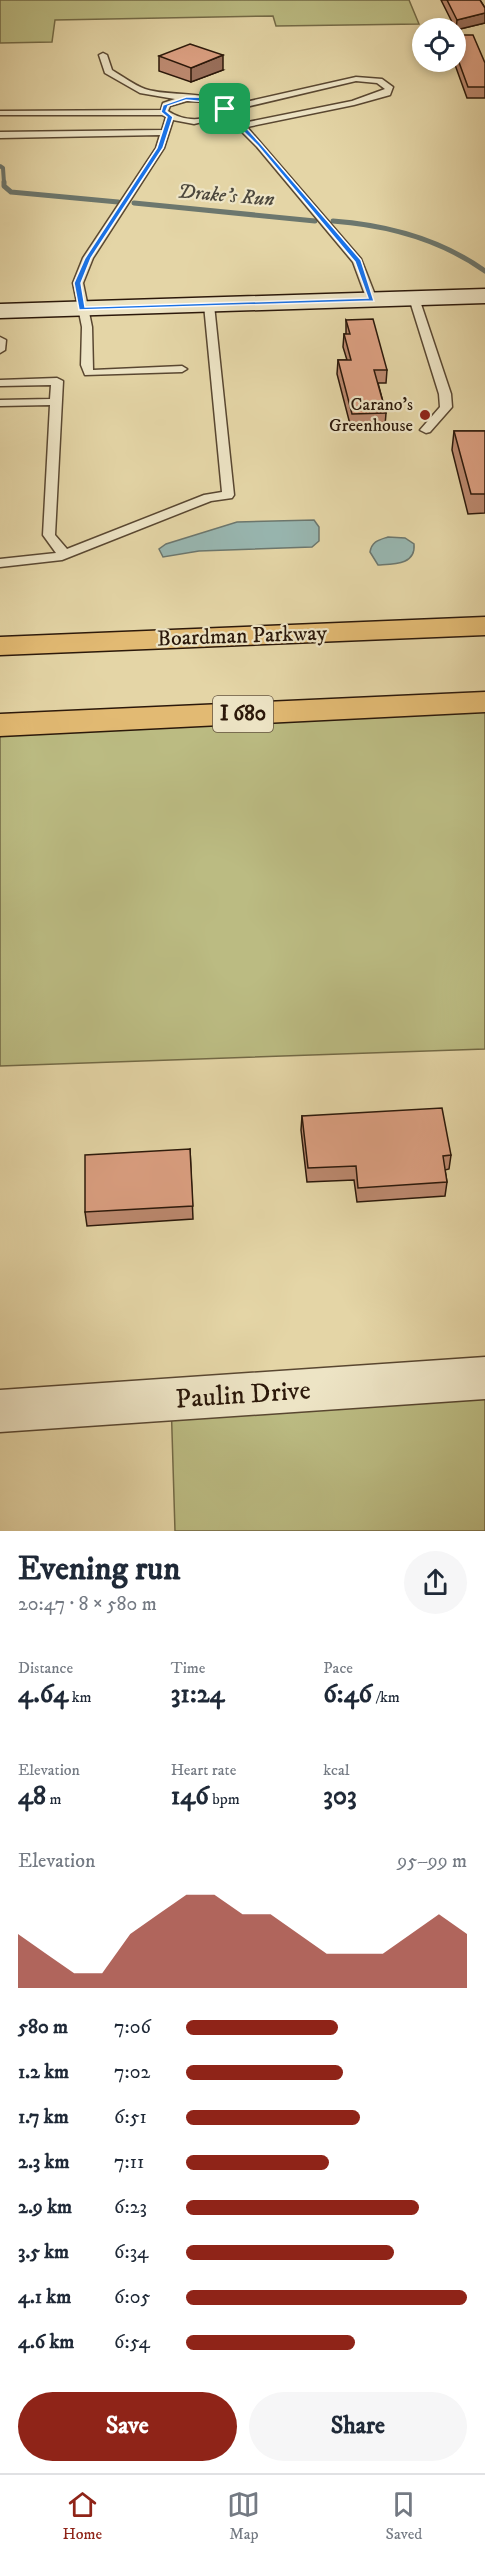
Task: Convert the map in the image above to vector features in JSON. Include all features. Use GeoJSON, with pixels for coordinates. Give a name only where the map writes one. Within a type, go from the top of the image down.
{"type":"FeatureCollection","features":[{"type":"Feature","properties":{"kind":"highway","name":"Boardman Parkway"},"geometry":{"type":"LineString","coordinates":[[0,646],[485,627]]}},
{"type":"Feature","properties":{"kind":"highway","name":"I 680"},"geometry":{"type":"LineString","coordinates":[[0,725],[485,702]]}},
{"type":"Feature","properties":{"kind":"main road"},"geometry":{"type":"LineString","coordinates":[[0,312],[485,296]]}},
{"type":"Feature","properties":{"kind":"street","name":"Paulin Drive"},"geometry":{"type":"LineString","coordinates":[[0,1411],[485,1378]]}},
{"type":"Feature","properties":{"kind":"lane"},"geometry":{"type":"LineString","coordinates":[[103,55],[108,70],[143,91],[212,100],[241,126],[297,186],[358,261],[372,300]]}},
{"type":"Feature","properties":{"kind":"lane"},"geometry":{"type":"LineString","coordinates":[[0,113],[167,114],[198,121],[224,111],[356,78],[379,81],[390,89],[387,93],[354,103],[241,126]]}},
{"type":"Feature","properties":{"kind":"lane"},"geometry":{"type":"LineString","coordinates":[[182,369],[89,373],[86,365],[87,327],[78,283],[88,258],[160,148],[165,132],[166,105],[186,98]]}},
{"type":"Feature","properties":{"kind":"lane"},"geometry":{"type":"LineString","coordinates":[[0,135],[165,132]]}},
{"type":"Feature","properties":{"kind":"lane"},"geometry":{"type":"LineString","coordinates":[[414,298],[446,394],[446,408],[426,430]]}},
{"type":"Feature","properties":{"kind":"lane"},"geometry":{"type":"LineString","coordinates":[[0,563],[64,555],[208,498],[228,495],[209,305]]}},
{"type":"Feature","properties":{"kind":"lane"},"geometry":{"type":"LineString","coordinates":[[0,383],[57,381],[50,535],[64,555]]}},
{"type":"Feature","properties":{"kind":"lane"},"geometry":{"type":"LineString","coordinates":[[0,403],[55,402]]}},
{"type":"Feature","properties":{"kind":"green space"},"geometry":{"type":"Polygon","coordinates":[[[0,0],[409,0],[416,18],[412,18],[412,24],[276,26],[273,16],[55,20],[52,42],[0,43],[0,0]]]}},
{"type":"Feature","properties":{"kind":"green space"},"geometry":{"type":"Polygon","coordinates":[[[485,702],[485,1049],[0,1066],[0,725],[485,702]]]}},
{"type":"Feature","properties":{"kind":"green space"},"geometry":{"type":"Polygon","coordinates":[[[485,1378],[485,1531],[175,1531],[171,1399],[485,1378]]]}},
{"type":"Feature","properties":{"kind":"water"},"geometry":{"type":"Polygon","coordinates":[[[314,520],[319,527],[319,541],[312,547],[199,551],[163,557],[159,549],[166,544],[237,522],[314,520]]]}},
{"type":"Feature","properties":{"kind":"water"},"geometry":{"type":"Polygon","coordinates":[[[388,537],[405,538],[414,544],[414,551],[408,560],[378,565],[370,552],[372,545],[388,537]]]}},
{"type":"Feature","properties":{"kind":"building"},"geometry":{"type":"Polygon","coordinates":[[[447,0],[480,0],[485,8],[485,13],[456,18],[447,0]]]}},
{"type":"Feature","properties":{"kind":"building"},"geometry":{"type":"Polygon","coordinates":[[[466,35],[473,35],[485,63],[485,87],[468,87],[463,72],[466,72],[466,35]]]}},
{"type":"Feature","properties":{"kind":"building"},"geometry":{"type":"Polygon","coordinates":[[[190,44],[223,55],[191,68],[159,56],[190,44]]]}},
{"type":"Feature","properties":{"kind":"building"},"geometry":{"type":"Polygon","coordinates":[[[373,319],[387,370],[374,370],[386,413],[352,414],[338,360],[351,360],[344,334],[350,334],[346,320],[373,319]]]}},
{"type":"Feature","properties":{"kind":"building"},"geometry":{"type":"Polygon","coordinates":[[[454,431],[485,431],[485,494],[471,494],[454,431]]]}},
{"type":"Feature","properties":{"kind":"building"},"geometry":{"type":"Polygon","coordinates":[[[442,1108],[451,1155],[443,1156],[447,1182],[358,1188],[356,1166],[308,1168],[302,1116],[442,1108]]]}},
{"type":"Feature","properties":{"kind":"building"},"geometry":{"type":"Polygon","coordinates":[[[190,1149],[193,1206],[85,1212],[85,1155],[190,1149]]]}},
{"type":"Feature","properties":{"kind":"waterway","name":"Drake's Run"},"geometry":{"type":"LineString","coordinates":[[0,166],[3,168],[4,183]]}},
{"type":"Feature","properties":{"kind":"waterway","name":"Drake's Run"},"geometry":{"type":"LineString","coordinates":[[4,183],[4,186],[11,192],[118,202]]}},
{"type":"Feature","properties":{"kind":"waterway","name":"Drake's Run"},"geometry":{"type":"LineString","coordinates":[[134,203],[315,221]]}},
{"type":"Feature","properties":{"kind":"waterway","name":"Drake's Run"},"geometry":{"type":"LineString","coordinates":[[333,221],[393,230],[431,242],[450,250],[485,271]]}},
{"type":"Feature","properties":{"kind":"place","name":"Carano's Greenhouse"},"geometry":{"type":"Point","coordinates":[425,415]}},
{"type":"Feature","properties":{"kind":"route"},"geometry":{"type":"LineString","coordinates":[[186,98],[204,98],[219,102],[224,105],[225,109],[222,114],[239,124],[260,145],[297,186],[358,261],[372,300],[82,309],[78,283],[88,258],[160,148],[170,117],[164,112],[166,105],[186,98]]}}]}
